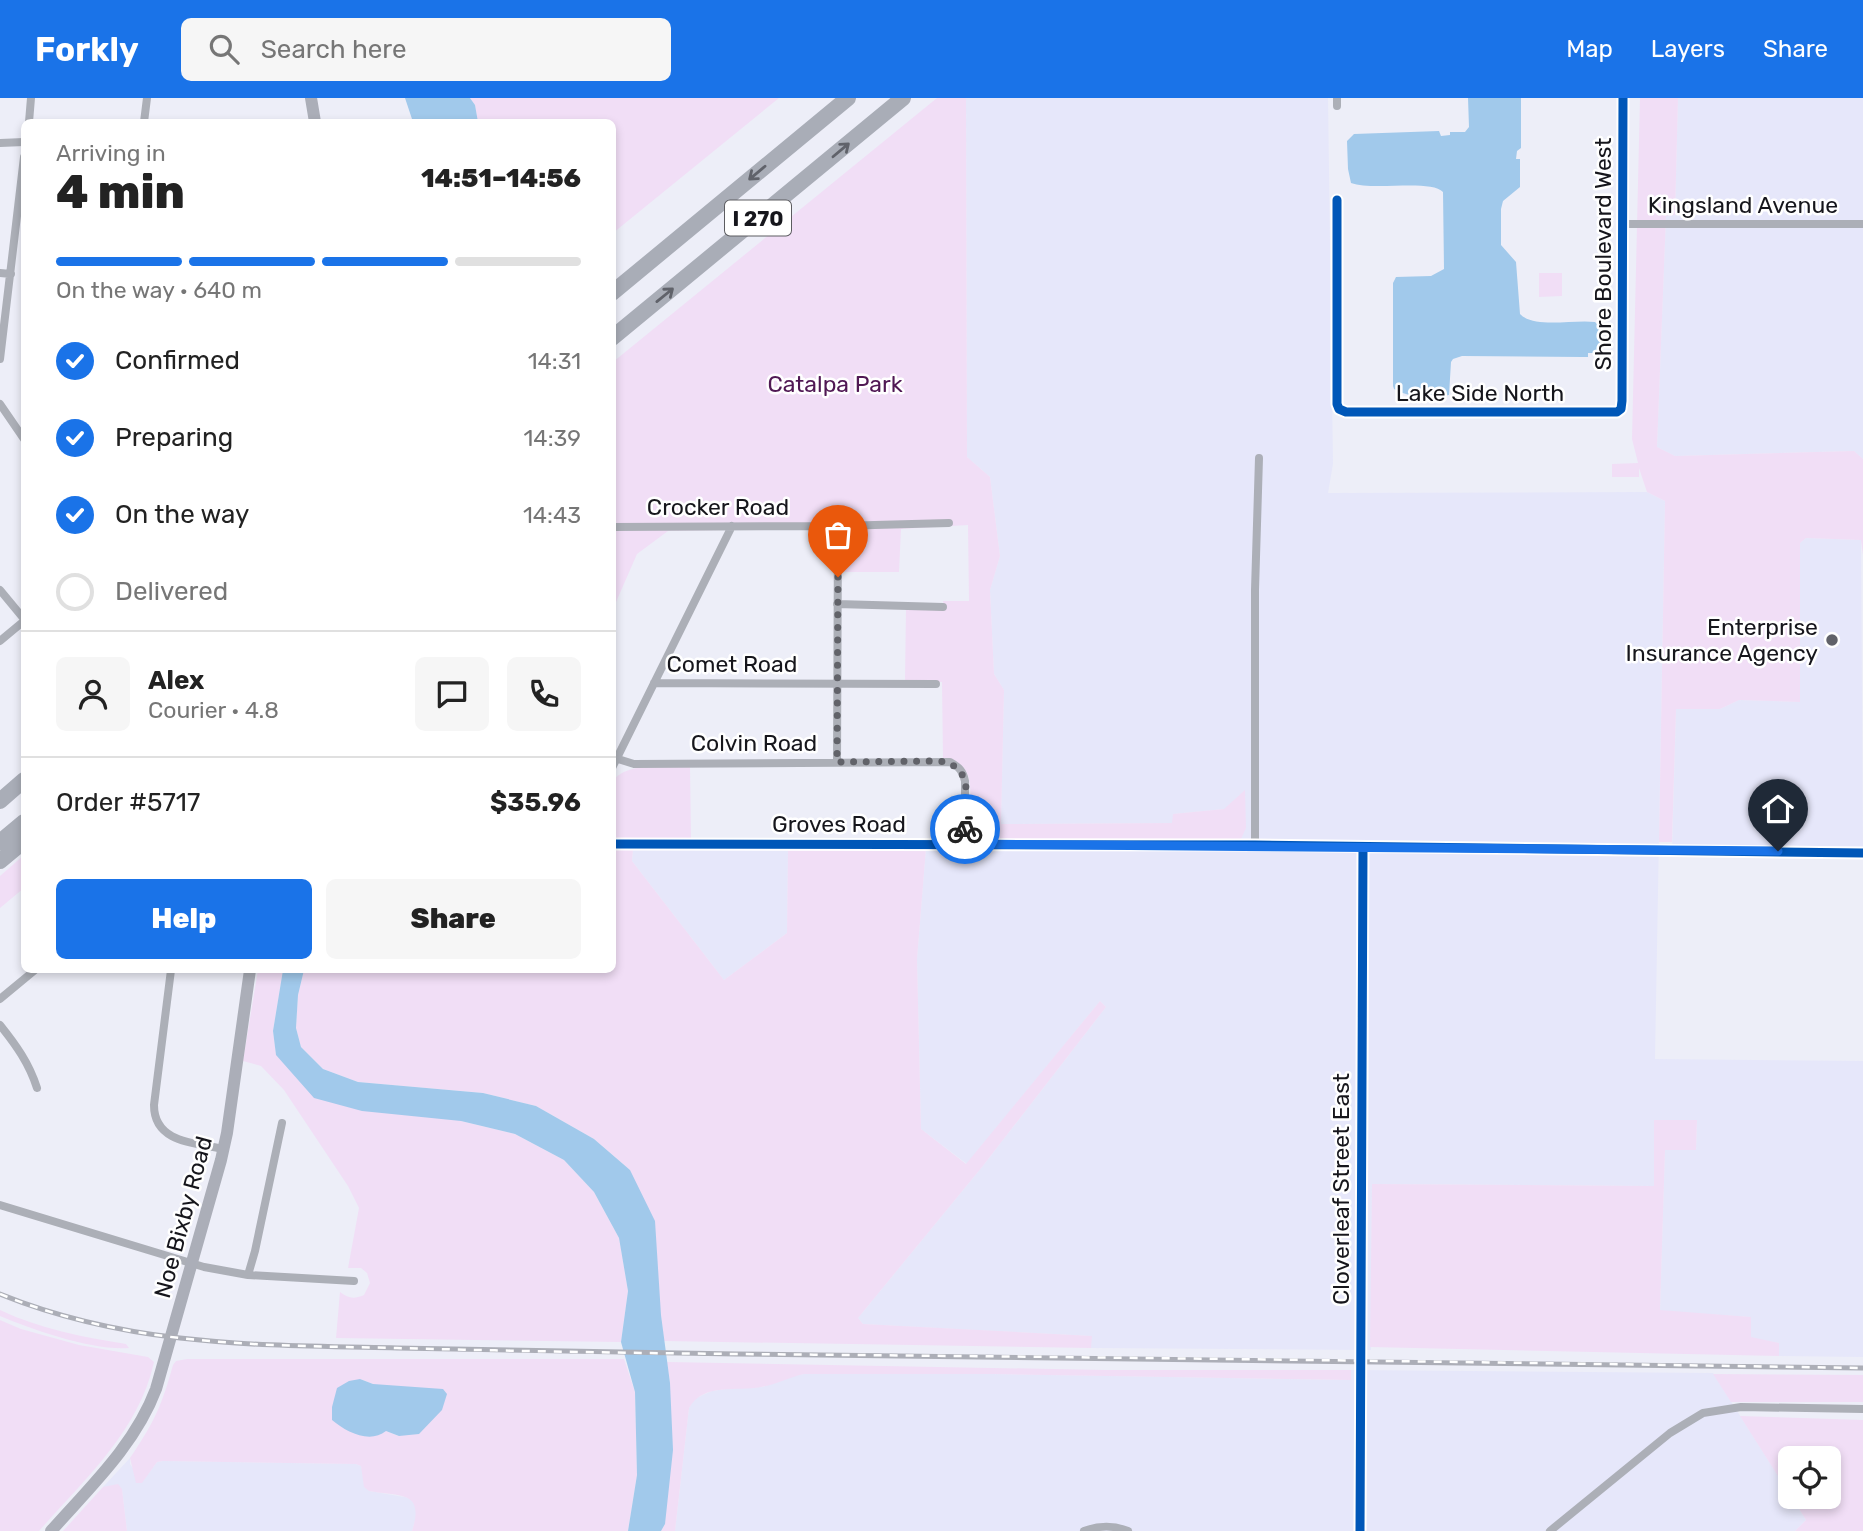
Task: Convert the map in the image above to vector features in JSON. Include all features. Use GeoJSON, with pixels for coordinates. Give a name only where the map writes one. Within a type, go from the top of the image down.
{"type":"FeatureCollection","features":[{"type":"Feature","properties":{"kind":"highway","name":"I 270"},"geometry":{"type":"LineString","coordinates":[[616,290],[848,98]]}},
{"type":"Feature","properties":{"kind":"highway","name":"I 270"},"geometry":{"type":"LineString","coordinates":[[616,335],[903,98]]}},
{"type":"Feature","properties":{"kind":"highway"},"geometry":{"type":"LineString","coordinates":[[0,790],[21,775]]}},
{"type":"Feature","properties":{"kind":"highway"},"geometry":{"type":"LineString","coordinates":[[0,801],[21,783]]}},
{"type":"Feature","properties":{"kind":"highway"},"geometry":{"type":"LineString","coordinates":[[0,842],[21,824]]}},
{"type":"Feature","properties":{"kind":"highway"},"geometry":{"type":"LineString","coordinates":[[0,861],[21,844]]}},
{"type":"Feature","properties":{"kind":"street"},"geometry":{"type":"LineString","coordinates":[[29,119],[32,98]]}},
{"type":"Feature","properties":{"kind":"street"},"geometry":{"type":"LineString","coordinates":[[144,119],[147,98]]}},
{"type":"Feature","properties":{"kind":"street"},"geometry":{"type":"LineString","coordinates":[[311,98],[314,119]]}},
{"type":"Feature","properties":{"kind":"street","name":"Shore Boulevard West"},"geometry":{"type":"LineString","coordinates":[[1621,409],[1623,98]]}},
{"type":"Feature","properties":{"kind":"street"},"geometry":{"type":"LineString","coordinates":[[0,144],[21,142]]}},
{"type":"Feature","properties":{"kind":"street"},"geometry":{"type":"LineString","coordinates":[[0,359],[21,185]]}},
{"type":"Feature","properties":{"kind":"street","name":"Lake Side North"},"geometry":{"type":"LineString","coordinates":[[1337,200],[1339,409],[1346,412],[1612,412],[1621,409]]}},
{"type":"Feature","properties":{"kind":"street","name":"Kingsland Avenue"},"geometry":{"type":"LineString","coordinates":[[1623,224],[1863,224]]}},
{"type":"Feature","properties":{"kind":"street"},"geometry":{"type":"LineString","coordinates":[[0,273],[11,274]]}},
{"type":"Feature","properties":{"kind":"street"},"geometry":{"type":"LineString","coordinates":[[0,404],[21,435]]}},
{"type":"Feature","properties":{"kind":"street"},"geometry":{"type":"LineString","coordinates":[[1255,845],[1255,590],[1259,458]]}},
{"type":"Feature","properties":{"kind":"street","name":"Crocker Road"},"geometry":{"type":"LineString","coordinates":[[616,527],[949,523]]}},
{"type":"Feature","properties":{"kind":"street"},"geometry":{"type":"LineString","coordinates":[[616,762],[732,526]]}},
{"type":"Feature","properties":{"kind":"street"},"geometry":{"type":"LineString","coordinates":[[837,762],[838,526]]}},
{"type":"Feature","properties":{"kind":"street"},"geometry":{"type":"LineString","coordinates":[[0,590],[21,616]]}},
{"type":"Feature","properties":{"kind":"street"},"geometry":{"type":"LineString","coordinates":[[837,604],[943,607]]}},
{"type":"Feature","properties":{"kind":"street"},"geometry":{"type":"LineString","coordinates":[[0,641],[21,623]]}},
{"type":"Feature","properties":{"kind":"street","name":"Comet Road"},"geometry":{"type":"LineString","coordinates":[[654,683],[936,684]]}},
{"type":"Feature","properties":{"kind":"street","name":"Colvin Road"},"geometry":{"type":"LineString","coordinates":[[618,759],[634,764],[950,762],[958,766],[965,781],[965,844]]}},
{"type":"Feature","properties":{"kind":"street","name":"Groves Road"},"geometry":{"type":"LineString","coordinates":[[616,844],[1255,845],[1863,852]]}},
{"type":"Feature","properties":{"kind":"street","name":"Cloverleaf Street East"},"geometry":{"type":"LineString","coordinates":[[1360,1531],[1363,847]]}},
{"type":"Feature","properties":{"kind":"street"},"geometry":{"type":"LineString","coordinates":[[0,999],[32,973]]}},
{"type":"Feature","properties":{"kind":"street"},"geometry":{"type":"LineString","coordinates":[[172,973],[154,1105],[156,1119],[159,1127],[169,1137],[224,1149]]}},
{"type":"Feature","properties":{"kind":"street","name":"Noe Bixby Road"},"geometry":{"type":"LineString","coordinates":[[51,1531],[138,1428],[151,1403],[224,1149],[250,973]]}},
{"type":"Feature","properties":{"kind":"street"},"geometry":{"type":"LineString","coordinates":[[0,1025],[31,1068],[37,1088]]}},
{"type":"Feature","properties":{"kind":"street"},"geometry":{"type":"LineString","coordinates":[[248,1275],[282,1123]]}},
{"type":"Feature","properties":{"kind":"street"},"geometry":{"type":"LineString","coordinates":[[0,1205],[193,1264],[248,1275],[354,1281]]}},
{"type":"Feature","properties":{"kind":"street"},"geometry":{"type":"LineString","coordinates":[[1550,1531],[1670,1433],[1703,1413],[1741,1407],[1863,1409]]}},
{"type":"Feature","properties":{"kind":"street"},"geometry":{"type":"LineString","coordinates":[[1084,1531],[1101,1526],[1128,1531]]}},
{"type":"Feature","properties":{"kind":"shaded area"},"geometry":{"type":"Polygon","coordinates":[[[966,98],[1328,98],[1333,464],[1328,493],[1647,492],[1665,501],[1655,1059],[1863,1061],[1863,1357],[1779,1356],[1779,1343],[1751,1338],[1751,1317],[1660,1311],[1665,1149],[1696,1150],[1697,1120],[1654,1120],[1654,1186],[1372,1184],[1371,1350],[1091,1348],[1091,1336],[863,1324],[858,1318],[982,1167],[1106,1007],[1100,1001],[967,1164],[921,1129],[917,959],[926,848],[982,838],[1231,841],[1224,809],[1174,814],[1173,823],[1001,824],[1004,690],[994,674],[990,590],[1000,556],[990,477],[967,457],[966,98]]]}},
{"type":"Feature","properties":{"kind":"shaded area"},"geometry":{"type":"Polygon","coordinates":[[[1678,98],[1863,98],[1863,459],[1854,451],[1675,456],[1657,447],[1666,216],[1675,215],[1678,98]]]}},
{"type":"Feature","properties":{"kind":"shaded area"},"geometry":{"type":"Polygon","coordinates":[[[1806,538],[1861,540],[1863,857],[1672,853],[1676,709],[1720,709],[1739,700],[1800,702],[1800,543],[1806,538]]]}},
{"type":"Feature","properties":{"kind":"shaded area"},"geometry":{"type":"Polygon","coordinates":[[[691,846],[788,848],[787,933],[724,980],[632,861],[633,849],[691,846]]]}},
{"type":"Feature","properties":{"kind":"shaded area"},"geometry":{"type":"Polygon","coordinates":[[[1351,1370],[1713,1373],[1778,1476],[1778,1509],[1799,1509],[1806,1520],[1795,1531],[675,1531],[689,1408],[694,1399],[712,1391],[763,1387],[804,1374],[1351,1380],[1351,1370]]]}},
{"type":"Feature","properties":{"kind":"shaded area"},"geometry":{"type":"Polygon","coordinates":[[[130,1458],[130,1464],[142,1482],[157,1462],[163,1461],[356,1464],[361,1466],[369,1491],[410,1498],[416,1503],[417,1514],[412,1531],[127,1531],[122,1489],[103,1487],[130,1458]]]}},
{"type":"Feature","properties":{"kind":"green space"},"geometry":{"type":"Polygon","coordinates":[[[470,98],[779,98],[616,231],[616,119],[477,119],[475,105],[470,98]]]}},
{"type":"Feature","properties":{"kind":"green space","name":"Catalpa Park"},"geometry":{"type":"Polygon","coordinates":[[[937,98],[966,98],[967,457],[990,477],[1000,556],[990,590],[994,674],[1004,690],[1001,824],[1172,823],[1173,814],[1224,809],[1245,790],[1246,828],[1241,839],[991,840],[978,834],[972,824],[967,773],[959,764],[943,758],[942,682],[905,681],[906,608],[944,608],[943,601],[969,601],[968,525],[901,529],[899,572],[841,572],[840,528],[668,531],[637,554],[616,602],[616,360],[937,98]]]}},
{"type":"Feature","properties":{"kind":"green space"},"geometry":{"type":"Polygon","coordinates":[[[1640,98],[1678,98],[1675,215],[1666,216],[1657,447],[1675,456],[1854,451],[1863,459],[1863,555],[1861,540],[1806,538],[1800,543],[1800,702],[1739,700],[1720,709],[1676,709],[1672,842],[1659,842],[1665,501],[1647,492],[1639,468],[1639,477],[1612,477],[1612,464],[1638,463],[1632,439],[1640,98]]]}},
{"type":"Feature","properties":{"kind":"green space"},"geometry":{"type":"Polygon","coordinates":[[[1539,273],[1562,273],[1562,296],[1539,297],[1539,273]]]}},
{"type":"Feature","properties":{"kind":"green space"},"geometry":{"type":"Polygon","coordinates":[[[690,766],[691,838],[616,838],[616,778],[626,771],[647,767],[690,766]]]}},
{"type":"Feature","properties":{"kind":"green space"},"geometry":{"type":"Polygon","coordinates":[[[788,848],[926,848],[917,959],[921,1129],[966,1164],[1100,1001],[1106,1007],[982,1167],[858,1318],[863,1324],[1092,1336],[1091,1348],[664,1341],[661,1315],[630,1170],[594,1139],[536,1106],[483,1093],[358,1082],[323,1069],[301,1047],[296,1028],[298,995],[303,973],[616,973],[616,849],[633,849],[632,861],[724,980],[787,933],[788,848]]]}},
{"type":"Feature","properties":{"kind":"green space"},"geometry":{"type":"Polygon","coordinates":[[[21,858],[21,890],[0,908],[0,876],[21,858]]]}},
{"type":"Feature","properties":{"kind":"green space"},"geometry":{"type":"Polygon","coordinates":[[[258,973],[283,973],[273,1031],[276,1055],[461,1121],[515,1134],[564,1160],[594,1192],[619,1238],[628,1291],[621,1342],[336,1338],[340,1292],[354,1298],[364,1295],[370,1283],[367,1273],[361,1268],[348,1268],[359,1208],[348,1186],[284,1090],[261,1066],[243,1061],[258,973]]]}},
{"type":"Feature","properties":{"kind":"green space"},"geometry":{"type":"Polygon","coordinates":[[[1654,1120],[1697,1120],[1696,1150],[1665,1150],[1660,1310],[1751,1317],[1751,1337],[1779,1343],[1779,1356],[1370,1347],[1372,1184],[1654,1186],[1654,1120]]]}},
{"type":"Feature","properties":{"kind":"green space"},"geometry":{"type":"Polygon","coordinates":[[[0,1310],[46,1327],[126,1344],[129,1348],[99,1346],[64,1338],[0,1316],[0,1310]]]}},
{"type":"Feature","properties":{"kind":"green space"},"geometry":{"type":"Polygon","coordinates":[[[0,1320],[21,1329],[79,1345],[148,1357],[154,1362],[147,1387],[123,1432],[108,1453],[39,1531],[0,1531],[0,1320]]]}},
{"type":"Feature","properties":{"kind":"green space"},"geometry":{"type":"Polygon","coordinates":[[[624,1359],[635,1392],[637,1475],[628,1531],[412,1531],[415,1518],[413,1502],[400,1495],[369,1491],[364,1487],[361,1466],[356,1464],[163,1461],[157,1462],[142,1483],[136,1483],[130,1458],[156,1413],[176,1361],[624,1359]],[[360,1379],[386,1431],[399,1436],[373,1384],[360,1379]]]}},
{"type":"Feature","properties":{"kind":"green space"},"geometry":{"type":"Polygon","coordinates":[[[667,1362],[1105,1370],[1351,1370],[1351,1380],[804,1374],[767,1386],[712,1391],[703,1394],[689,1408],[675,1531],[661,1531],[665,1524],[670,1383],[667,1362]]]}},
{"type":"Feature","properties":{"kind":"green space"},"geometry":{"type":"Polygon","coordinates":[[[1713,1374],[1863,1375],[1863,1402],[1731,1402],[1713,1374]]]}},
{"type":"Feature","properties":{"kind":"green space"},"geometry":{"type":"Polygon","coordinates":[[[1740,1416],[1863,1420],[1863,1531],[1795,1531],[1806,1520],[1799,1509],[1841,1509],[1841,1446],[1778,1446],[1778,1476],[1740,1416]]]}},
{"type":"Feature","properties":{"kind":"green space"},"geometry":{"type":"Polygon","coordinates":[[[118,1484],[122,1489],[127,1531],[63,1531],[103,1487],[118,1484]]]}},
{"type":"Feature","properties":{"kind":"water"},"geometry":{"type":"Polygon","coordinates":[[[405,98],[470,98],[475,105],[477,119],[412,119],[405,98]]]}},
{"type":"Feature","properties":{"kind":"water"},"geometry":{"type":"Polygon","coordinates":[[[1468,98],[1521,98],[1521,148],[1517,151],[1516,159],[1520,159],[1520,187],[1503,201],[1501,209],[1501,245],[1516,262],[1520,314],[1526,319],[1544,322],[1595,322],[1603,330],[1603,350],[1599,353],[1588,353],[1588,357],[1462,356],[1451,362],[1449,395],[1443,396],[1441,391],[1432,391],[1432,395],[1427,396],[1408,395],[1393,386],[1393,283],[1396,277],[1431,276],[1444,269],[1443,192],[1427,186],[1373,186],[1351,183],[1347,141],[1354,134],[1439,131],[1441,136],[1450,135],[1450,132],[1465,132],[1469,127],[1468,98]]]}},
{"type":"Feature","properties":{"kind":"water"},"geometry":{"type":"Polygon","coordinates":[[[283,973],[303,973],[298,995],[296,1028],[301,1047],[323,1069],[358,1082],[483,1093],[536,1106],[594,1139],[630,1170],[655,1221],[661,1315],[670,1383],[673,1450],[665,1524],[661,1531],[628,1531],[637,1475],[635,1392],[621,1342],[628,1291],[619,1238],[594,1192],[564,1160],[515,1134],[461,1121],[362,1111],[314,1098],[276,1055],[273,1031],[283,973]]]}},
{"type":"Feature","properties":{"kind":"water"},"geometry":{"type":"Polygon","coordinates":[[[360,1379],[373,1384],[443,1389],[447,1394],[442,1410],[419,1434],[399,1436],[386,1431],[373,1436],[358,1435],[332,1420],[332,1407],[337,1388],[349,1381],[360,1379]]]}},
{"type":"Feature","properties":{"kind":"railway"},"geometry":{"type":"LineString","coordinates":[[0,1294],[49,1311],[147,1334],[295,1346],[1863,1368]]}},
{"type":"Feature","properties":{"kind":"cycle path"},"geometry":{"type":"LineString","coordinates":[[1337,200],[1339,409],[1346,412],[1617,412],[1621,409],[1622,401],[1623,98]]}},
{"type":"Feature","properties":{"kind":"cycle path"},"geometry":{"type":"LineString","coordinates":[[616,844],[1255,845],[1863,853]]}},
{"type":"Feature","properties":{"kind":"cycle path"},"geometry":{"type":"LineString","coordinates":[[1360,1531],[1363,847]]}},
{"type":"Feature","properties":{"kind":"way so far"},"geometry":{"type":"LineString","coordinates":[[838,577],[837,762],[938,761],[958,766],[965,781],[965,829]]}},
{"type":"Feature","properties":{"kind":"place","name":"Enterprise Insurance Agency"},"geometry":{"type":"Point","coordinates":[1832,640]}},
{"type":"Feature","properties":{"kind":"route"},"geometry":{"type":"LineString","coordinates":[[965,829],[965,844],[1778,851]]}}]}
